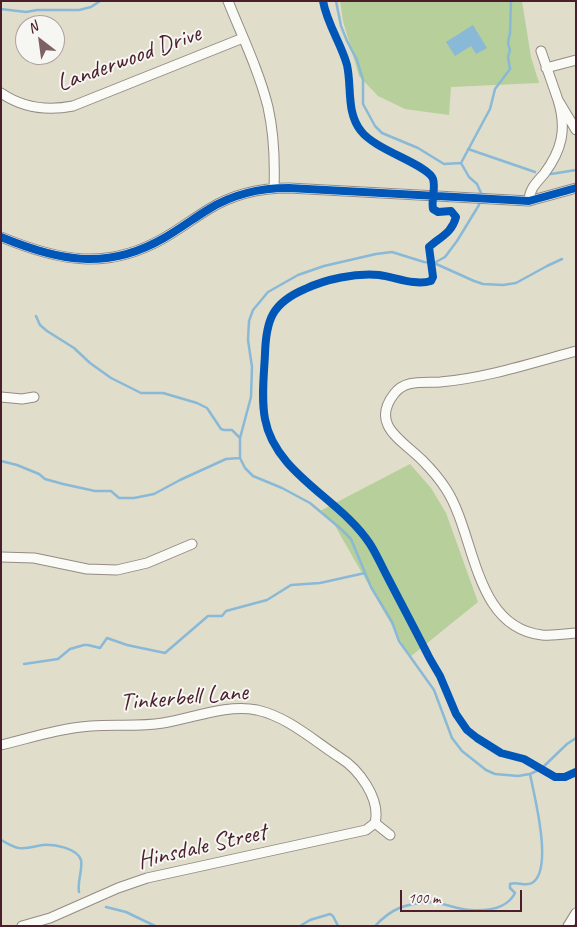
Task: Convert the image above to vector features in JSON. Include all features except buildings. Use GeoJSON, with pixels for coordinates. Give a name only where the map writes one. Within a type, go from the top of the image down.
{"type":"FeatureCollection","features":[{"type":"Feature","properties":{"kind":"street"},"geometry":{"type":"LineString","coordinates":[[228,1],[261,84],[270,118],[274,149],[274,188]]}},
{"type":"Feature","properties":{"kind":"street","name":"Landerwood Drive"},"geometry":{"type":"LineString","coordinates":[[2,96],[38,108],[73,106],[243,38]]}},
{"type":"Feature","properties":{"kind":"street"},"geometry":{"type":"LineString","coordinates":[[529,201],[531,191],[552,162],[562,136],[563,123],[558,100],[541,51]]}},
{"type":"Feature","properties":{"kind":"street"},"geometry":{"type":"LineString","coordinates":[[546,68],[576,60]]}},
{"type":"Feature","properties":{"kind":"street"},"geometry":{"type":"LineString","coordinates":[[558,100],[576,130]]}},
{"type":"Feature","properties":{"kind":"street"},"geometry":{"type":"LineString","coordinates":[[1,236],[32,249],[64,258],[84,260],[110,258],[143,249],[232,197],[274,188],[529,201],[576,188]]}},
{"type":"Feature","properties":{"kind":"street"},"geometry":{"type":"LineString","coordinates":[[576,351],[476,377],[452,381],[406,384],[395,392],[388,402],[386,415],[391,432],[421,458],[435,474],[451,498],[460,516],[485,592],[499,613],[513,624],[529,632],[548,635],[576,633]]}},
{"type":"Feature","properties":{"kind":"street"},"geometry":{"type":"LineString","coordinates":[[1,397],[34,398]]}},
{"type":"Feature","properties":{"kind":"street"},"geometry":{"type":"LineString","coordinates":[[1,557],[34,558],[88,569],[117,570],[147,563],[192,544]]}},
{"type":"Feature","properties":{"kind":"street","name":"Tinkerbell Lane"},"geometry":{"type":"LineString","coordinates":[[1,745],[90,726],[149,725],[231,709],[256,710],[286,721],[353,767],[369,789],[377,815],[375,823]]}},
{"type":"Feature","properties":{"kind":"street"},"geometry":{"type":"LineString","coordinates":[[375,823],[390,835]]}},
{"type":"Feature","properties":{"kind":"street","name":"Hinsdale Street"},"geometry":{"type":"LineString","coordinates":[[22,926],[50,918],[118,888],[147,878],[366,830],[375,823]]}},
{"type":"Feature","properties":{"kind":"street"},"geometry":{"type":"LineString","coordinates":[[568,926],[576,913]]}},
{"type":"Feature","properties":{"kind":"green space"},"geometry":{"type":"Polygon","coordinates":[[[340,1],[522,1],[531,57],[539,83],[451,87],[449,115],[405,109],[378,96],[359,76],[343,21],[340,1]]]}},
{"type":"Feature","properties":{"kind":"green space"},"geometry":{"type":"Polygon","coordinates":[[[410,464],[431,488],[446,513],[478,602],[410,657],[334,524],[320,511],[410,464]]]}},
{"type":"Feature","properties":{"kind":"water"},"geometry":{"type":"Polygon","coordinates":[[[473,25],[487,48],[476,54],[471,46],[455,56],[446,42],[473,25]]]}},
{"type":"Feature","properties":{"kind":"waterway"},"geometry":{"type":"LineString","coordinates":[[1,9],[26,12],[37,10],[79,10],[91,7],[100,1]]}},
{"type":"Feature","properties":{"kind":"waterway"},"geometry":{"type":"LineString","coordinates":[[336,1],[341,26],[357,60],[363,80],[363,104],[375,126],[382,133],[418,148],[444,164],[461,163]]}},
{"type":"Feature","properties":{"kind":"waterway"},"geometry":{"type":"LineString","coordinates":[[461,163],[490,109],[495,89],[510,69],[508,43],[511,1]]}},
{"type":"Feature","properties":{"kind":"waterway"},"geometry":{"type":"LineString","coordinates":[[468,149],[535,172]]}},
{"type":"Feature","properties":{"kind":"waterway"},"geometry":{"type":"LineString","coordinates":[[434,263],[445,257],[479,205],[481,193],[477,184],[469,177],[461,163]]}},
{"type":"Feature","properties":{"kind":"waterway"},"geometry":{"type":"LineString","coordinates":[[551,174],[576,170]]}},
{"type":"Feature","properties":{"kind":"waterway"},"geometry":{"type":"LineString","coordinates":[[562,259],[516,283],[503,285],[483,284],[434,263],[424,262],[392,252],[324,266],[298,275],[268,292],[253,310],[249,321],[248,340],[252,367],[251,397],[240,438],[240,458],[245,468],[253,476],[282,488],[310,503],[351,539],[371,587],[392,622],[399,641],[434,690],[452,738],[462,751],[486,770],[495,774],[518,776],[530,774],[541,769],[576,738]]}},
{"type":"Feature","properties":{"kind":"waterway"},"geometry":{"type":"LineString","coordinates":[[36,316],[40,325],[47,331],[74,348],[90,363],[111,378],[141,393],[163,393],[197,403],[207,408],[221,429],[232,430],[240,438]]}},
{"type":"Feature","properties":{"kind":"waterway"},"geometry":{"type":"LineString","coordinates":[[1,461],[17,465],[39,474],[45,479],[95,491],[111,491],[119,498],[134,498],[154,494],[226,459],[240,458]]}},
{"type":"Feature","properties":{"kind":"waterway"},"geometry":{"type":"LineString","coordinates":[[24,664],[58,659],[70,649],[84,645],[100,648],[107,638],[127,645],[165,653],[208,616],[222,616],[226,611],[267,600],[291,585],[320,583],[365,573]]}},
{"type":"Feature","properties":{"kind":"waterway"},"geometry":{"type":"LineString","coordinates":[[375,926],[393,911],[420,903],[434,902],[466,910],[496,908],[507,903],[515,893],[510,888],[510,884],[532,883],[538,875],[542,863],[542,848],[541,831],[530,774]]}},
{"type":"Feature","properties":{"kind":"waterway"},"geometry":{"type":"LineString","coordinates":[[1,840],[19,848],[53,845],[75,852],[81,860],[79,892]]}},
{"type":"Feature","properties":{"kind":"waterway"},"geometry":{"type":"LineString","coordinates":[[106,907],[126,912],[155,926]]}},
{"type":"Feature","properties":{"kind":"waterway"},"geometry":{"type":"LineString","coordinates":[[300,926],[310,920],[330,914],[338,926]]}},
{"type":"Feature","properties":{"kind":"cycle path"},"geometry":{"type":"LineString","coordinates":[[323,1],[347,65],[351,108],[356,124],[368,138],[378,145],[422,168],[429,174],[434,183],[433,209],[438,212],[451,211],[456,217],[449,231],[429,247],[433,277],[431,281],[412,282],[379,275],[341,278],[322,282],[294,294],[278,307],[269,322],[267,331],[263,395],[265,419],[271,438],[295,471],[343,513],[370,544],[440,676],[456,714],[467,730],[501,753],[524,759],[555,777],[565,777],[576,772]]}},
{"type":"Feature","properties":{"kind":"cycle path"},"geometry":{"type":"LineString","coordinates":[[1,237],[63,257],[103,259],[143,248],[170,235],[203,212],[228,199],[268,189],[289,188],[529,201],[576,188]]}}]}
